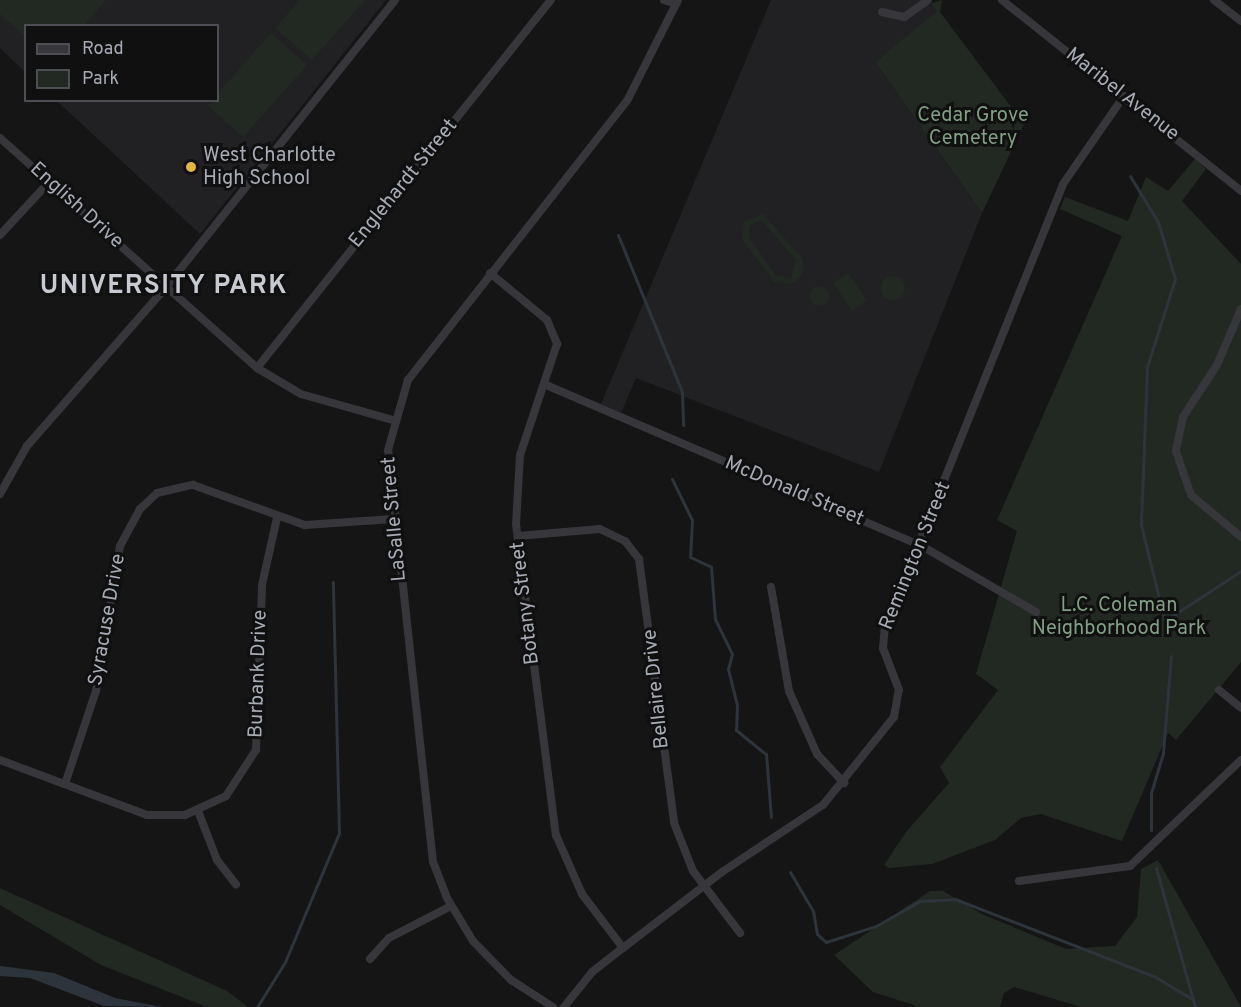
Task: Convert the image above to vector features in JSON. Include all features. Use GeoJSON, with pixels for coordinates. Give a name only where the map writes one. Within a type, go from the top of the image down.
{"type":"FeatureCollection","features":[{"type":"Feature","properties":{"kind":"street"},"geometry":{"type":"LineString","coordinates":[[0,494],[27,446],[166,287],[395,0]]}},
{"type":"Feature","properties":{"kind":"street","name":"Englehardt Street"},"geometry":{"type":"LineString","coordinates":[[257,368],[551,0]]}},
{"type":"Feature","properties":{"kind":"street"},"geometry":{"type":"LineString","coordinates":[[664,0],[677,2]]}},
{"type":"Feature","properties":{"kind":"street"},"geometry":{"type":"LineString","coordinates":[[882,12],[904,17],[928,0]]}},
{"type":"Feature","properties":{"kind":"street","name":"Maribel Avenue"},"geometry":{"type":"LineString","coordinates":[[1002,0],[1241,191]]}},
{"type":"Feature","properties":{"kind":"street"},"geometry":{"type":"LineString","coordinates":[[1214,0],[1241,21]]}},
{"type":"Feature","properties":{"kind":"street","name":"LaSalle Street"},"geometry":{"type":"LineString","coordinates":[[553,1007],[494,964],[451,906],[428,834],[393,519],[388,450],[393,420],[420,361],[627,100],[677,2]]}},
{"type":"Feature","properties":{"kind":"street","name":"Remington Street"},"geometry":{"type":"LineString","coordinates":[[564,1007],[592,972],[704,886],[806,819],[844,783],[898,708],[899,690],[883,632],[920,545],[1062,184],[1124,96]]}},
{"type":"Feature","properties":{"kind":"street","name":"English Drive"},"geometry":{"type":"LineString","coordinates":[[0,138],[257,368],[301,394],[393,420]]}},
{"type":"Feature","properties":{"kind":"street"},"geometry":{"type":"LineString","coordinates":[[0,235],[49,182]]}},
{"type":"Feature","properties":{"kind":"street","name":"Botany Street"},"geometry":{"type":"LineString","coordinates":[[490,273],[552,330],[556,355],[520,455],[518,536],[556,835],[582,894],[623,948]]}},
{"type":"Feature","properties":{"kind":"street"},"geometry":{"type":"LineString","coordinates":[[1241,309],[1217,365],[1183,417],[1176,451],[1191,495],[1241,537]]}},
{"type":"Feature","properties":{"kind":"street","name":"McDonald Street"},"geometry":{"type":"LineString","coordinates":[[546,385],[920,545],[1036,612]]}},
{"type":"Feature","properties":{"kind":"street","name":"Syracuse Drive"},"geometry":{"type":"LineString","coordinates":[[65,784],[96,691],[120,546],[140,509],[157,493],[186,484],[278,518],[318,526],[393,519]]}},
{"type":"Feature","properties":{"kind":"street","name":"Burbank Drive"},"geometry":{"type":"LineString","coordinates":[[0,760],[147,815],[198,812],[234,789],[256,750],[262,585],[278,518]]}},
{"type":"Feature","properties":{"kind":"street","name":"Bellaire Drive"},"geometry":{"type":"LineString","coordinates":[[518,536],[600,529],[625,541],[639,559],[674,823],[704,886],[740,933]]}},
{"type":"Feature","properties":{"kind":"street"},"geometry":{"type":"LineString","coordinates":[[771,587],[789,691],[818,754],[844,783]]}},
{"type":"Feature","properties":{"kind":"street"},"geometry":{"type":"LineString","coordinates":[[1219,690],[1241,708]]}},
{"type":"Feature","properties":{"kind":"street"},"geometry":{"type":"LineString","coordinates":[[1019,881],[1130,866],[1241,760]]}},
{"type":"Feature","properties":{"kind":"street"},"geometry":{"type":"LineString","coordinates":[[198,812],[217,860],[236,884]]}},
{"type":"Feature","properties":{"kind":"street"},"geometry":{"type":"LineString","coordinates":[[370,959],[389,938],[451,906]]}},
{"type":"Feature","properties":{"kind":"shaded area","name":"West Charlotte High School"},"geometry":{"type":"Polygon","coordinates":[[[0,0],[386,0],[200,234],[58,102],[219,102],[219,24],[24,24],[24,71],[0,48],[0,0]]]}},
{"type":"Feature","properties":{"kind":"shaded area"},"geometry":{"type":"Polygon","coordinates":[[[771,0],[922,0],[938,11],[875,62],[982,213],[879,472],[636,378],[621,413],[601,404],[771,0]]]}},
{"type":"Feature","properties":{"kind":"shaded area"},"geometry":{"type":"Polygon","coordinates":[[[0,966],[54,973],[115,998],[162,1007],[104,1006],[30,978],[0,976],[0,966]]]}},
{"type":"Feature","properties":{"kind":"green space"},"geometry":{"type":"Polygon","coordinates":[[[0,0],[106,0],[85,24],[24,24],[24,35],[0,14],[0,0]]]}},
{"type":"Feature","properties":{"kind":"green space"},"geometry":{"type":"Polygon","coordinates":[[[300,0],[365,0],[312,60],[275,28],[300,0]]]}},
{"type":"Feature","properties":{"kind":"green space","name":"Cedar Grove Cemetery"},"geometry":{"type":"Polygon","coordinates":[[[942,0],[940,12],[1024,124],[982,213],[875,62],[937,11],[930,4],[942,0]]]}},
{"type":"Feature","properties":{"kind":"green space"},"geometry":{"type":"Polygon","coordinates":[[[271,33],[307,65],[243,137],[207,105],[219,102],[219,92],[271,33]]]}},
{"type":"Feature","properties":{"kind":"green space","name":"L.C. Coleman Neighborhood Park"},"geometry":{"type":"Polygon","coordinates":[[[1195,159],[1206,169],[1182,201],[1241,264],[1241,662],[1176,740],[1168,733],[1122,841],[1041,814],[1021,818],[995,840],[932,864],[889,868],[884,865],[906,832],[949,783],[940,767],[998,690],[976,674],[1017,531],[997,520],[1122,236],[1060,209],[1065,197],[1128,221],[1146,177],[1168,191],[1195,159]]]}},
{"type":"Feature","properties":{"kind":"green space"},"geometry":{"type":"Polygon","coordinates":[[[763,214],[803,259],[802,276],[791,284],[774,282],[742,239],[744,222],[763,214]],[[761,220],[749,226],[749,238],[776,275],[791,278],[796,260],[761,220]]]}},
{"type":"Feature","properties":{"kind":"green space"},"geometry":{"type":"Polygon","coordinates":[[[848,273],[867,300],[852,311],[833,283],[848,273]]]}},
{"type":"Feature","properties":{"kind":"green space"},"geometry":{"type":"Polygon","coordinates":[[[893,276],[901,280],[905,288],[901,296],[893,300],[885,296],[881,288],[885,280],[893,276]]]}},
{"type":"Feature","properties":{"kind":"green space"},"geometry":{"type":"Polygon","coordinates":[[[815,286],[823,286],[829,292],[829,300],[823,306],[815,306],[809,300],[809,292],[815,286]]]}},
{"type":"Feature","properties":{"kind":"green space"},"geometry":{"type":"Polygon","coordinates":[[[1158,860],[1241,1007],[1081,1007],[1014,987],[1004,993],[1000,1007],[920,1007],[873,992],[834,955],[930,891],[943,891],[982,914],[1066,949],[1115,946],[1137,917],[1141,869],[1158,860]]]}},
{"type":"Feature","properties":{"kind":"green space"},"geometry":{"type":"Polygon","coordinates":[[[0,888],[227,991],[248,1007],[207,1007],[101,965],[0,905],[0,888]]]}},
{"type":"Feature","properties":{"kind":"waterway"},"geometry":{"type":"LineString","coordinates":[[1130,176],[1158,222],[1175,279],[1147,367],[1141,525],[1168,635]]}},
{"type":"Feature","properties":{"kind":"waterway"},"geometry":{"type":"LineString","coordinates":[[618,235],[682,392],[683,425]]}},
{"type":"Feature","properties":{"kind":"waterway"},"geometry":{"type":"LineString","coordinates":[[672,479],[692,520],[690,557],[711,567],[715,619],[732,654],[728,669],[737,704],[736,730],[766,754],[771,817]]}},
{"type":"Feature","properties":{"kind":"waterway"},"geometry":{"type":"LineString","coordinates":[[1166,620],[1241,571]]}},
{"type":"Feature","properties":{"kind":"waterway"},"geometry":{"type":"LineString","coordinates":[[257,1007],[285,962],[339,833],[333,582]]}},
{"type":"Feature","properties":{"kind":"waterway"},"geometry":{"type":"LineString","coordinates":[[1151,830],[1151,793],[1163,753],[1171,656]]}},
{"type":"Feature","properties":{"kind":"waterway"},"geometry":{"type":"LineString","coordinates":[[1156,868],[1195,1007]]}},
{"type":"Feature","properties":{"kind":"waterway"},"geometry":{"type":"LineString","coordinates":[[790,872],[813,911],[817,934],[826,942],[876,926],[920,901],[955,899],[1154,976],[1192,999]]}},
{"type":"Feature","properties":{"kind":"place","name":"West Charlotte High School"},"geometry":{"type":"Point","coordinates":[191,167]}},
{"type":"Feature","properties":{"kind":"district","name":"UNIVERSITY PARK"},"geometry":{"type":"Point","coordinates":[164,287]}}]}
